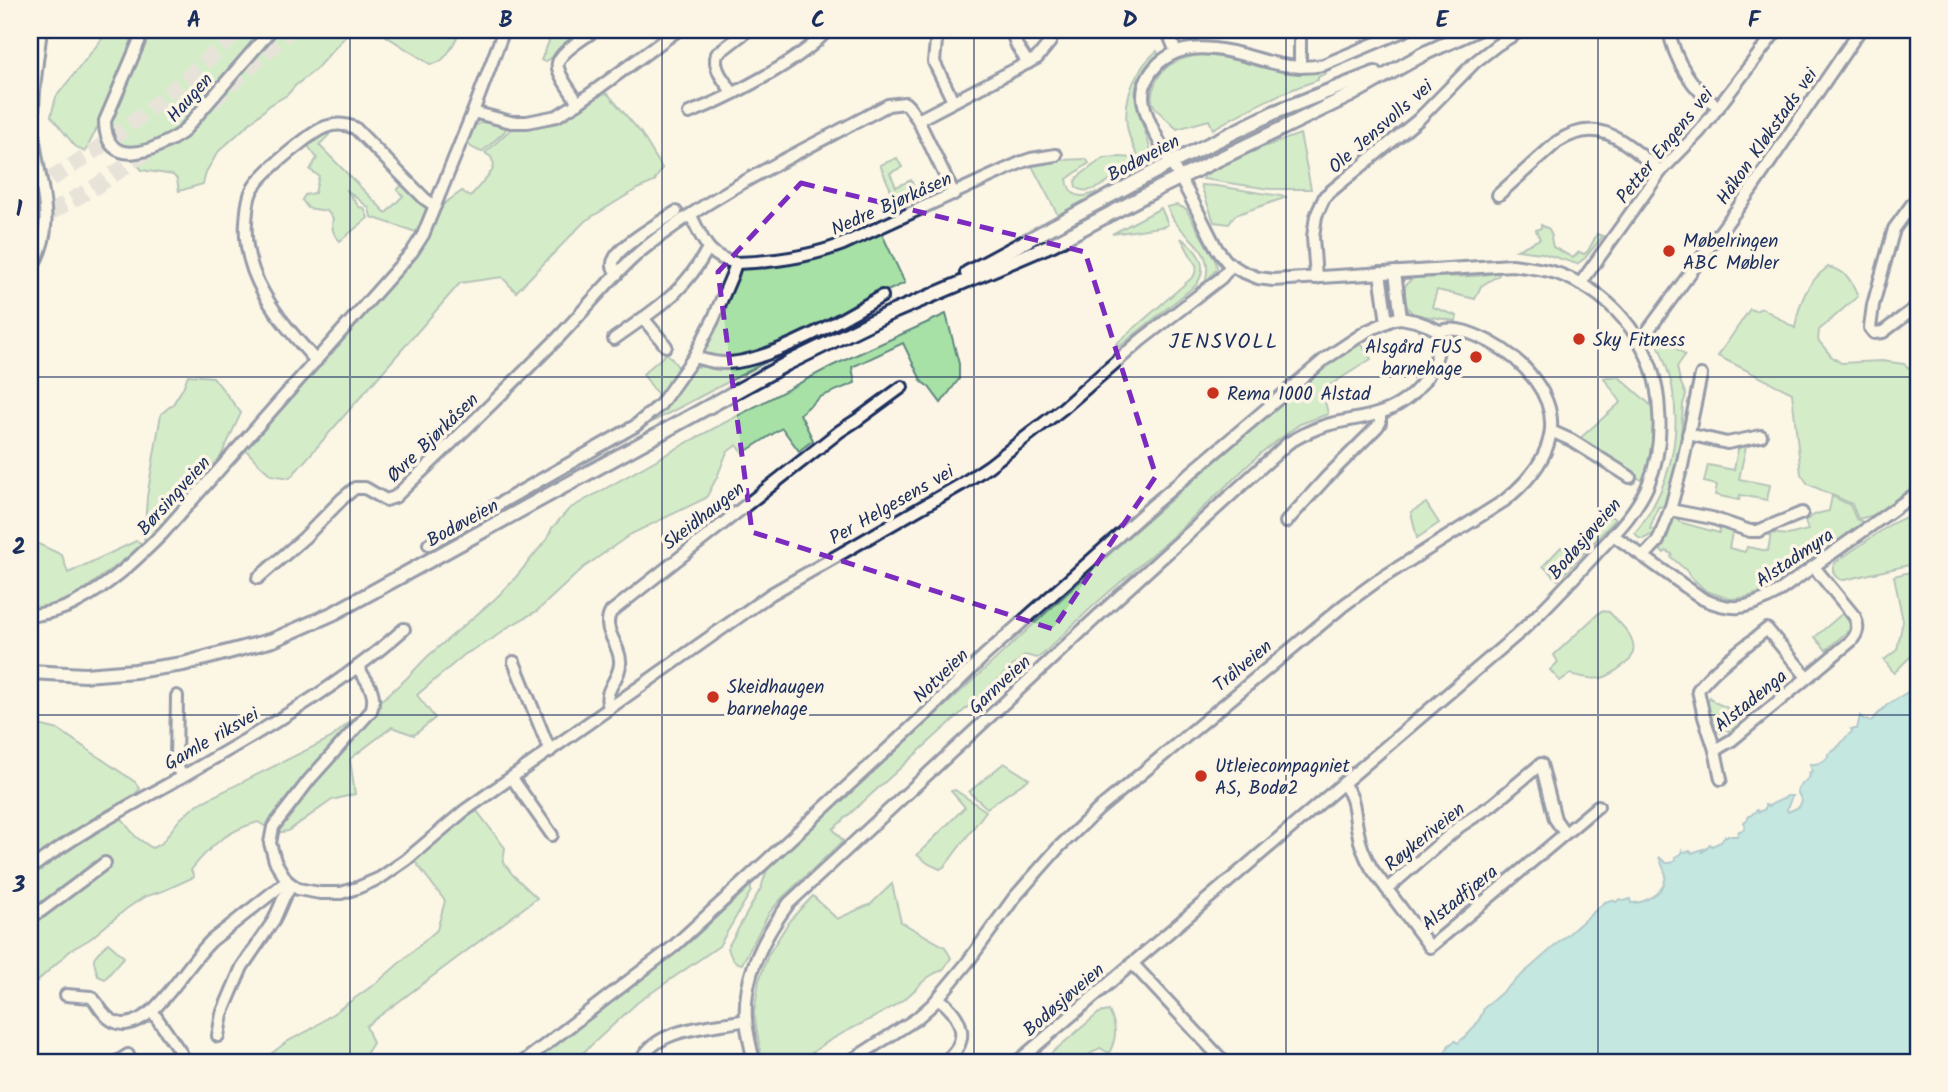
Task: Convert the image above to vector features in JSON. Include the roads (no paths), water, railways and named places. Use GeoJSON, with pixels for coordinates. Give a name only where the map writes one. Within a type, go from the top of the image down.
{"type":"FeatureCollection","features":[{"type":"Feature","properties":{"kind":"main road","name":"Bodøveien"},"geometry":{"type":"LineString","coordinates":[[886,316],[1171,163],[1275,112],[1476,30]]}},
{"type":"Feature","properties":{"kind":"main road","name":"Bodøveien"},"geometry":{"type":"LineString","coordinates":[[30,672],[85,676],[135,671],[183,664],[273,640],[356,601],[786,364],[886,316],[1053,244],[1350,95],[1427,52]]}},
{"type":"Feature","properties":{"kind":"street"},"geometry":{"type":"LineString","coordinates":[[30,270],[40,251],[47,224],[33,122],[41,30]]}},
{"type":"Feature","properties":{"kind":"street","name":"Haugen"},"geometry":{"type":"LineString","coordinates":[[144,30],[105,121],[108,139],[124,152],[132,154],[155,149],[182,133],[271,30]]}},
{"type":"Feature","properties":{"kind":"street","name":"Børsingveien"},"geometry":{"type":"LineString","coordinates":[[30,616],[78,602],[139,557],[412,252],[423,235],[504,30]]}},
{"type":"Feature","properties":{"kind":"street"},"geometry":{"type":"LineString","coordinates":[[578,103],[559,72],[557,60],[595,30]]}},
{"type":"Feature","properties":{"kind":"street"},"geometry":{"type":"LineString","coordinates":[[473,112],[511,122],[527,122],[556,116],[678,30]]}},
{"type":"Feature","properties":{"kind":"street"},"geometry":{"type":"LineString","coordinates":[[733,93],[717,69],[715,57],[748,30]]}},
{"type":"Feature","properties":{"kind":"street"},"geometry":{"type":"LineString","coordinates":[[690,113],[733,93],[799,55],[827,30]]}},
{"type":"Feature","properties":{"kind":"street"},"geometry":{"type":"LineString","coordinates":[[933,30],[936,41],[934,62],[953,101]]}},
{"type":"Feature","properties":{"kind":"street"},"geometry":{"type":"LineString","coordinates":[[1011,30],[1028,63]]}},
{"type":"Feature","properties":{"kind":"street"},"geometry":{"type":"LineString","coordinates":[[954,194],[918,120],[1037,58],[1050,42],[1055,30]]}},
{"type":"Feature","properties":{"kind":"street"},"geometry":{"type":"LineString","coordinates":[[1167,30],[1176,52]]}},
{"type":"Feature","properties":{"kind":"street"},"geometry":{"type":"LineString","coordinates":[[1300,30],[1300,68]]}},
{"type":"Feature","properties":{"kind":"street"},"geometry":{"type":"LineString","coordinates":[[1231,266],[1217,249],[1150,120],[1143,95],[1148,77],[1163,60],[1176,52],[1189,49],[1217,49],[1300,68],[1323,65],[1406,30]]}},
{"type":"Feature","properties":{"kind":"street","name":"Ole Jensvolls vei"},"geometry":{"type":"LineString","coordinates":[[1316,278],[1313,236],[1316,216],[1325,196],[1418,120],[1475,62],[1522,30]]}},
{"type":"Feature","properties":{"kind":"street"},"geometry":{"type":"LineString","coordinates":[[1669,30],[1681,66],[1706,98],[1719,107]]}},
{"type":"Feature","properties":{"kind":"street","name":"Petter Engens vei"},"geometry":{"type":"LineString","coordinates":[[1580,284],[1661,171],[1700,131],[1777,30]]}},
{"type":"Feature","properties":{"kind":"street","name":"Håkon Kløkstads vei"},"geometry":{"type":"LineString","coordinates":[[1639,340],[1751,190],[1860,30]]}},
{"type":"Feature","properties":{"kind":"street","name":"Øvre Bjørkåsen"},"geometry":{"type":"LineString","coordinates":[[257,579],[355,488],[365,488],[386,500],[394,497],[446,450],[641,251],[691,216],[753,177],[888,105],[905,103],[918,120]]}},
{"type":"Feature","properties":{"kind":"street"},"geometry":{"type":"LineString","coordinates":[[316,361],[270,304],[252,271],[246,245],[246,223],[250,196],[256,185],[290,151],[313,133],[332,124],[341,124],[355,128],[435,206]]}},
{"type":"Feature","properties":{"kind":"street"},"geometry":{"type":"LineString","coordinates":[[1498,195],[1557,142],[1581,130],[1597,130],[1618,138],[1661,171]]}},
{"type":"Feature","properties":{"kind":"street","name":"Nedre Bjørkåsen"},"geometry":{"type":"LineString","coordinates":[[736,262],[788,258],[824,251],[1031,159],[1056,155]]}},
{"type":"Feature","properties":{"kind":"street"},"geometry":{"type":"LineString","coordinates":[[1918,196],[1894,229],[1871,316],[1872,331],[1877,334],[1882,332],[1918,306]]}},
{"type":"Feature","properties":{"kind":"street","name":"Øvre Bjørkåsen"},"geometry":{"type":"LineString","coordinates":[[617,274],[613,266],[617,255],[676,212]]}},
{"type":"Feature","properties":{"kind":"street"},"geometry":{"type":"LineString","coordinates":[[429,544],[635,426],[660,405],[694,357],[717,311],[736,262],[719,257],[708,248],[691,216]]}},
{"type":"Feature","properties":{"kind":"street"},"geometry":{"type":"LineString","coordinates":[[614,339],[682,288],[708,248]]}},
{"type":"Feature","properties":{"kind":"street","name":"Bodøsjøveien"},"geometry":{"type":"LineString","coordinates":[[1017,1062],[1543,611],[1613,535],[1638,503],[1656,462],[1660,433],[1659,397],[1653,370],[1639,340],[1626,322],[1600,296],[1580,284],[1538,268],[1512,265],[1273,280],[1258,278],[1231,266]]}},
{"type":"Feature","properties":{"kind":"street","name":"Per Helgesens vei"},"geometry":{"type":"LineString","coordinates":[[289,883],[308,892],[345,891],[369,883],[406,860],[464,811],[771,594],[989,466],[1062,409],[1141,340],[1221,278],[1231,266]]}},
{"type":"Feature","properties":{"kind":"street"},"geometry":{"type":"LineString","coordinates":[[1395,272],[1401,318],[1439,331],[1461,330],[1476,335],[1518,360],[1535,379],[1544,396],[1551,431],[1571,440],[1630,477]]}},
{"type":"Feature","properties":{"kind":"street"},"geometry":{"type":"LineString","coordinates":[[1380,273],[1387,322]]}},
{"type":"Feature","properties":{"kind":"street"},"geometry":{"type":"LineString","coordinates":[[694,357],[725,363],[765,355],[882,296]]}},
{"type":"Feature","properties":{"kind":"street"},"geometry":{"type":"LineString","coordinates":[[643,318],[666,346]]}},
{"type":"Feature","properties":{"kind":"street","name":"Notveien"},"geometry":{"type":"LineString","coordinates":[[523,1062],[673,947],[927,713],[984,656],[1295,384],[1346,344],[1387,322],[1401,318]]}},
{"type":"Feature","properties":{"kind":"street","name":"Garnveien"},"geometry":{"type":"LineString","coordinates":[[754,1062],[746,1020],[749,984],[759,952],[777,919],[802,890],[1279,450],[1305,433],[1380,413],[1404,400],[1424,381],[1434,364],[1439,350],[1439,331]]}},
{"type":"Feature","properties":{"kind":"street"},"geometry":{"type":"LineString","coordinates":[[1644,556],[1658,541],[1670,510],[1701,374]]}},
{"type":"Feature","properties":{"kind":"street","name":"Skeidhaugen"},"geometry":{"type":"LineString","coordinates":[[610,708],[607,696],[621,664],[620,655],[608,629],[611,612],[831,438],[902,387]]}},
{"type":"Feature","properties":{"kind":"street","name":"Garnveien"},"geometry":{"type":"LineString","coordinates":[[1286,522],[1377,428],[1380,413]]}},
{"type":"Feature","properties":{"kind":"street","name":"Trålveien"},"geometry":{"type":"LineString","coordinates":[[849,1062],[916,1019],[938,998],[1014,898],[1058,848],[1100,808],[1343,605],[1517,491],[1540,460],[1548,445],[1551,431]]}},
{"type":"Feature","properties":{"kind":"street"},"geometry":{"type":"LineString","coordinates":[[1688,434],[1727,443],[1761,436]]}},
{"type":"Feature","properties":{"kind":"street","name":"Alstadmyra"},"geometry":{"type":"LineString","coordinates":[[1613,535],[1703,598],[1716,605],[1744,607],[1759,602],[1814,567],[1918,492]]}},
{"type":"Feature","properties":{"kind":"street"},"geometry":{"type":"LineString","coordinates":[[1670,510],[1712,518],[1750,531],[1758,531],[1802,513]]}},
{"type":"Feature","properties":{"kind":"street","name":"Alstadenga"},"geometry":{"type":"LineString","coordinates":[[1715,750],[1732,740],[1855,637],[1858,627],[1855,617],[1814,567]]}},
{"type":"Feature","properties":{"kind":"street","name":"Gamle riksvei"},"geometry":{"type":"LineString","coordinates":[[30,869],[86,830],[297,709],[357,667],[404,629]]}},
{"type":"Feature","properties":{"kind":"street","name":"Alstadenga"},"geometry":{"type":"LineString","coordinates":[[1721,779],[1698,690],[1704,682],[1767,629],[1807,677]]}},
{"type":"Feature","properties":{"kind":"street"},"geometry":{"type":"LineString","coordinates":[[514,662],[550,751]]}},
{"type":"Feature","properties":{"kind":"street"},"geometry":{"type":"LineString","coordinates":[[289,883],[275,861],[271,834],[278,819],[310,779],[371,711],[374,704],[373,692],[357,667]]}},
{"type":"Feature","properties":{"kind":"street"},"geometry":{"type":"LineString","coordinates":[[177,696],[176,760],[181,777]]}},
{"type":"Feature","properties":{"kind":"street","name":"Røykeriveien"},"geometry":{"type":"LineString","coordinates":[[1343,784],[1350,792],[1354,804],[1357,831],[1364,856],[1387,889],[1460,826],[1492,805],[1541,764],[1555,819],[1564,832]]}},
{"type":"Feature","properties":{"kind":"street"},"geometry":{"type":"LineString","coordinates":[[512,778],[552,835]]}},
{"type":"Feature","properties":{"kind":"street","name":"Alstadfjæra"},"geometry":{"type":"LineString","coordinates":[[1387,889],[1430,947],[1598,806]]}},
{"type":"Feature","properties":{"kind":"street"},"geometry":{"type":"LineString","coordinates":[[30,915],[41,911],[105,863]]}},
{"type":"Feature","properties":{"kind":"street"},"geometry":{"type":"LineString","coordinates":[[66,995],[91,997],[105,1014],[119,1023],[134,1023],[169,996],[211,941],[289,883]]}},
{"type":"Feature","properties":{"kind":"street"},"geometry":{"type":"LineString","coordinates":[[218,1036],[222,1014],[242,967],[274,919],[289,883]]}},
{"type":"Feature","properties":{"kind":"street","name":"Bodøsjøveien"},"geometry":{"type":"LineString","coordinates":[[1132,963],[1224,1062]]}},
{"type":"Feature","properties":{"kind":"street"},"geometry":{"type":"LineString","coordinates":[[938,998],[952,1010],[960,1024],[962,1036],[960,1046],[944,1062]]}},
{"type":"Feature","properties":{"kind":"street"},"geometry":{"type":"LineString","coordinates":[[152,1011],[184,1062]]}},
{"type":"Feature","properties":{"kind":"street"},"geometry":{"type":"LineString","coordinates":[[640,1062],[651,1045],[665,1036],[746,1020]]}},
{"type":"Feature","properties":{"kind":"street"},"geometry":{"type":"LineString","coordinates":[[117,1062],[128,1055]]}},
{"type":"Feature","properties":{"kind":"water"},"geometry":{"type":"Polygon","coordinates":[[[1915,668],[1918,671],[1918,1062],[1437,1062],[1442,1059],[1449,1045],[1455,1041],[1458,1043],[1470,1032],[1484,1008],[1605,902],[1630,899],[1631,903],[1635,903],[1657,893],[1664,885],[1666,875],[1659,857],[1666,863],[1671,863],[1682,850],[1692,853],[1703,849],[1703,852],[1710,844],[1712,846],[1721,842],[1725,836],[1737,836],[1739,831],[1743,830],[1748,816],[1787,796],[1792,796],[1788,812],[1799,807],[1802,801],[1797,791],[1810,776],[1810,764],[1820,763],[1836,750],[1852,732],[1851,729],[1857,729],[1860,716],[1871,721],[1887,705],[1909,691],[1915,680],[1915,668]]]}},
{"type":"Feature","properties":{"kind":"tunnel"},"geometry":{"type":"LineString","coordinates":[[30,191],[86,156],[139,117],[239,30]]}},
{"type":"Feature","properties":{"kind":"tunnel"},"geometry":{"type":"LineString","coordinates":[[212,102],[290,30]]}},
{"type":"Feature","properties":{"kind":"tunnel"},"geometry":{"type":"LineString","coordinates":[[30,224],[95,187],[158,144]]}},
{"type":"Feature","properties":{"kind":"place","name":"Møbelringen ABC Møbler"},"geometry":{"type":"Point","coordinates":[1669,251]}},
{"type":"Feature","properties":{"kind":"place","name":"Sky Fitness"},"geometry":{"type":"Point","coordinates":[1579,339]}},
{"type":"Feature","properties":{"kind":"place","name":"Alsgård FUS barnehage"},"geometry":{"type":"Point","coordinates":[1476,357]}},
{"type":"Feature","properties":{"kind":"place","name":"Rema 1000 Alstad"},"geometry":{"type":"Point","coordinates":[1213,393]}},
{"type":"Feature","properties":{"kind":"place","name":"Skeidhaugen barnehage"},"geometry":{"type":"Point","coordinates":[713,697]}},
{"type":"Feature","properties":{"kind":"place","name":"Utleiecompagniet AS, Bodø2"},"geometry":{"type":"Point","coordinates":[1201,776]}},
{"type":"Feature","properties":{"kind":"district","name":"JENSVOLL"},"geometry":{"type":"Point","coordinates":[1224,341]}}]}
